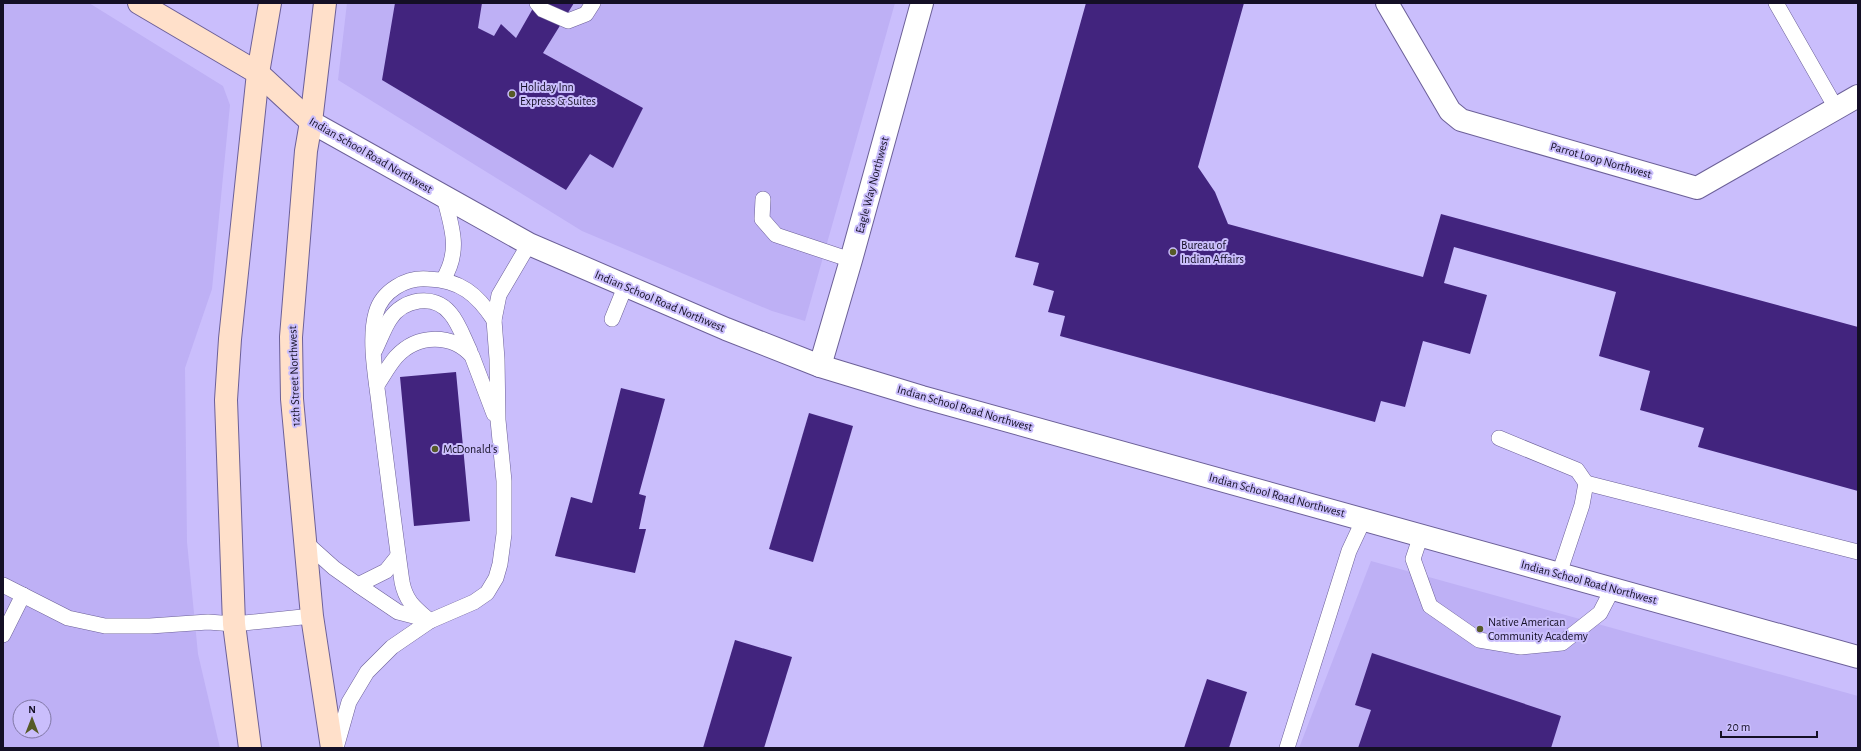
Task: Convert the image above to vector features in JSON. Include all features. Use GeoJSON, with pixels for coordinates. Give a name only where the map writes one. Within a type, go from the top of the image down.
{"type":"FeatureCollection","features":[{"type":"Feature","properties":{"kind":"main road","name":"Indian School Road Northwest"},"geometry":{"type":"LineString","coordinates":[[139,3],[258,73],[311,122]]}},
{"type":"Feature","properties":{"kind":"main road"},"geometry":{"type":"LineString","coordinates":[[250,748],[234,624],[226,400],[230,339],[258,73],[270,3]]}},
{"type":"Feature","properties":{"kind":"main road","name":"12th Street Northwest"},"geometry":{"type":"LineString","coordinates":[[325,3],[311,122],[306,151],[291,337],[292,399],[312,616],[332,748]]}},
{"type":"Feature","properties":{"kind":"street","name":"Eagle Way Northwest"},"geometry":{"type":"LineString","coordinates":[[820,366],[922,3]]}},
{"type":"Feature","properties":{"kind":"street","name":"Parrot Loop Northwest"},"geometry":{"type":"LineString","coordinates":[[1388,3],[1450,111],[1461,120],[1697,188],[1858,96]]}},
{"type":"Feature","properties":{"kind":"street","name":"Indian School Road Northwest"},"geometry":{"type":"LineString","coordinates":[[311,122],[529,244],[625,287],[820,366],[922,396],[1559,574],[1858,656]]}},
{"type":"Feature","properties":{"kind":"lane"},"geometry":{"type":"LineString","coordinates":[[537,3],[543,10],[568,21],[586,14],[593,3]]}},
{"type":"Feature","properties":{"kind":"lane"},"geometry":{"type":"LineString","coordinates":[[1776,3],[1836,108]]}},
{"type":"Feature","properties":{"kind":"lane"},"geometry":{"type":"LineString","coordinates":[[442,280],[452,262],[454,238],[444,197]]}},
{"type":"Feature","properties":{"kind":"lane"},"geometry":{"type":"LineString","coordinates":[[763,199],[762,219],[776,235],[851,260]]}},
{"type":"Feature","properties":{"kind":"lane"},"geometry":{"type":"LineString","coordinates":[[336,748],[349,702],[367,672],[392,647],[430,621],[474,602],[487,593],[496,578],[500,564],[504,534],[504,481],[498,420],[497,359],[494,320],[499,295],[529,244]]}},
{"type":"Feature","properties":{"kind":"lane"},"geometry":{"type":"LineString","coordinates":[[430,621],[411,604],[405,594],[398,556],[374,352],[373,328],[376,312],[382,300],[389,292],[412,280],[423,278],[442,280],[456,284],[478,297],[494,320]]}},
{"type":"Feature","properties":{"kind":"lane"},"geometry":{"type":"LineString","coordinates":[[612,319],[625,287]]}},
{"type":"Feature","properties":{"kind":"lane"},"geometry":{"type":"LineString","coordinates":[[374,352],[390,319],[403,306],[422,300],[439,303],[451,313],[472,356],[498,420]]}},
{"type":"Feature","properties":{"kind":"lane"},"geometry":{"type":"LineString","coordinates":[[377,385],[396,357],[411,344],[423,340],[442,339],[451,341],[466,349],[472,356]]}},
{"type":"Feature","properties":{"kind":"lane"},"geometry":{"type":"LineString","coordinates":[[1499,438],[1577,470],[1586,484],[1858,552]]}},
{"type":"Feature","properties":{"kind":"lane"},"geometry":{"type":"LineString","coordinates":[[1559,574],[1582,505],[1586,484]]}},
{"type":"Feature","properties":{"kind":"lane"},"geometry":{"type":"LineString","coordinates":[[1287,748],[1349,551],[1364,519]]}},
{"type":"Feature","properties":{"kind":"lane"},"geometry":{"type":"LineString","coordinates":[[1421,535],[1413,559],[1430,606],[1479,640],[1521,647],[1562,642],[1600,613],[1613,588]]}},
{"type":"Feature","properties":{"kind":"lane"},"geometry":{"type":"LineString","coordinates":[[305,542],[334,568],[398,612],[430,621]]}},
{"type":"Feature","properties":{"kind":"lane"},"geometry":{"type":"LineString","coordinates":[[358,585],[386,572],[398,556]]}},
{"type":"Feature","properties":{"kind":"lane"},"geometry":{"type":"LineString","coordinates":[[3,585],[68,618],[89,624],[105,626],[150,626],[208,622],[234,624],[312,616]]}},
{"type":"Feature","properties":{"kind":"lane"},"geometry":{"type":"LineString","coordinates":[[3,634],[23,595]]}},
{"type":"Feature","properties":{"kind":"shaded area"},"geometry":{"type":"Polygon","coordinates":[[[3,3],[89,3],[223,86],[230,105],[212,289],[185,368],[187,542],[198,654],[220,748],[3,748],[3,3]]]}},
{"type":"Feature","properties":{"kind":"shaded area"},"geometry":{"type":"Polygon","coordinates":[[[347,3],[895,3],[805,321],[772,311],[582,231],[338,80],[347,3]]]}},
{"type":"Feature","properties":{"kind":"shaded area","name":"Native American Community Academy"},"geometry":{"type":"Polygon","coordinates":[[[1371,561],[1858,696],[1858,748],[1299,748],[1371,561]]]}},
{"type":"Feature","properties":{"kind":"building","name":"Holiday Inn Express & Suites"},"geometry":{"type":"Polygon","coordinates":[[[395,3],[482,3],[478,28],[494,36],[501,24],[516,38],[536,3],[574,3],[543,53],[643,108],[613,168],[590,154],[566,190],[382,80],[395,3]]]}},
{"type":"Feature","properties":{"kind":"building","name":"Bureau of Indian Affairs"},"geometry":{"type":"Polygon","coordinates":[[[1086,3],[1244,3],[1198,167],[1215,192],[1228,224],[1423,277],[1441,214],[1858,327],[1858,491],[1698,447],[1704,428],[1640,410],[1650,371],[1599,356],[1616,292],[1454,247],[1444,283],[1487,295],[1470,354],[1423,341],[1405,407],[1381,401],[1375,422],[1060,336],[1065,316],[1048,312],[1054,291],[1033,285],[1039,263],[1015,257],[1086,3]]]}},
{"type":"Feature","properties":{"kind":"building","name":"McDonald's"},"geometry":{"type":"Polygon","coordinates":[[[456,372],[470,521],[414,526],[400,377],[456,372]]]}},
{"type":"Feature","properties":{"kind":"building"},"geometry":{"type":"Polygon","coordinates":[[[621,388],[665,399],[639,494],[646,496],[639,529],[646,529],[635,573],[555,556],[571,497],[592,503],[621,388]]]}},
{"type":"Feature","properties":{"kind":"building"},"geometry":{"type":"Polygon","coordinates":[[[809,413],[853,426],[813,562],[769,549],[809,413]]]}},
{"type":"Feature","properties":{"kind":"building"},"geometry":{"type":"Polygon","coordinates":[[[735,640],[792,657],[764,748],[703,748],[735,640]]]}},
{"type":"Feature","properties":{"kind":"building"},"geometry":{"type":"Polygon","coordinates":[[[1372,653],[1561,716],[1551,748],[1358,748],[1371,710],[1355,705],[1372,653]]]}},
{"type":"Feature","properties":{"kind":"building"},"geometry":{"type":"Polygon","coordinates":[[[1207,679],[1247,692],[1229,748],[1184,748],[1207,679]]]}},
{"type":"Feature","properties":{"kind":"place","name":"Holiday Inn Express & Suites"},"geometry":{"type":"Point","coordinates":[512,94]}},
{"type":"Feature","properties":{"kind":"place","name":"Bureau of Indian Affairs"},"geometry":{"type":"Point","coordinates":[1173,252]}},
{"type":"Feature","properties":{"kind":"place","name":"McDonald's"},"geometry":{"type":"Point","coordinates":[435,449]}},
{"type":"Feature","properties":{"kind":"place","name":"Native American Community Academy"},"geometry":{"type":"Point","coordinates":[1480,629]}}]}
